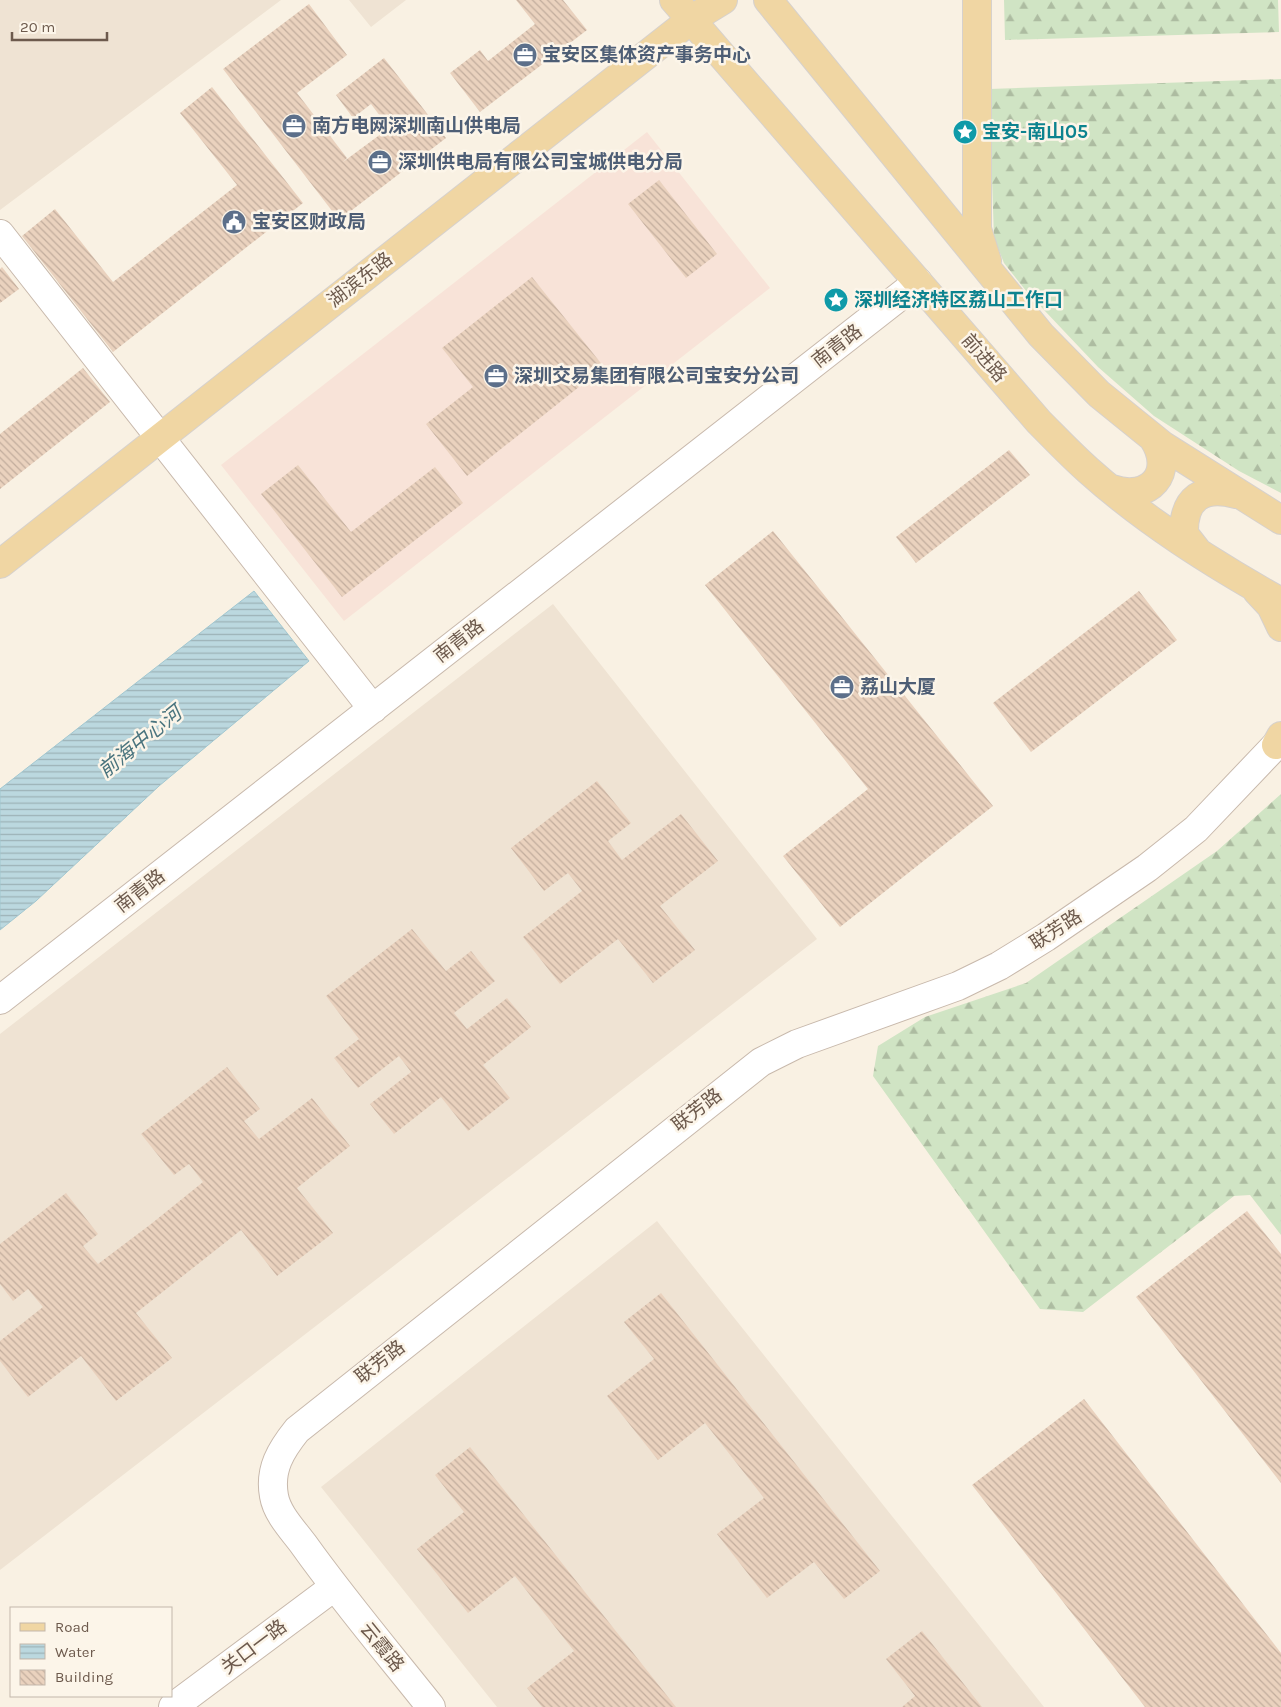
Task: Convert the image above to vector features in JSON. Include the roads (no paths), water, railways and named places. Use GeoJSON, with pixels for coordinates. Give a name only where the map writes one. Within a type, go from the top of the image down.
{"type":"FeatureCollection","features":[{"type":"Feature","properties":{"kind":"main road","name":"湖滨东路"},"geometry":{"type":"LineString","coordinates":[[0,564],[160,438],[683,10],[723,0]]}},
{"type":"Feature","properties":{"kind":"main road"},"geometry":{"type":"LineString","coordinates":[[768,0],[1041,335],[1099,394],[1154,438],[1236,494],[1281,520]]}},
{"type":"Feature","properties":{"kind":"main road"},"geometry":{"type":"LineString","coordinates":[[977,0],[978,229],[991,272]]}},
{"type":"Feature","properties":{"kind":"main road","name":"前进路"},"geometry":{"type":"LineString","coordinates":[[683,10],[1039,422],[1089,471],[1149,519],[1198,552],[1281,602]]}},
{"type":"Feature","properties":{"kind":"main road"},"geometry":{"type":"LineString","coordinates":[[1112,489],[1133,494],[1144,490],[1152,484],[1162,466],[1162,455],[1154,438]]}},
{"type":"Feature","properties":{"kind":"main road"},"geometry":{"type":"LineString","coordinates":[[1198,552],[1184,534],[1186,512],[1191,502],[1210,490],[1222,490],[1236,494]]}},
{"type":"Feature","properties":{"kind":"main road"},"geometry":{"type":"LineString","coordinates":[[1253,586],[1270,606],[1281,627]]}},
{"type":"Feature","properties":{"kind":"street"},"geometry":{"type":"LineString","coordinates":[[0,234],[373,709]]}},
{"type":"Feature","properties":{"kind":"street","name":"南青路"},"geometry":{"type":"LineString","coordinates":[[0,1000],[918,282]]}},
{"type":"Feature","properties":{"kind":"street","name":"联芳路"},"geometry":{"type":"LineString","coordinates":[[334,1587],[282,1514],[274,1498],[272,1479],[276,1462],[284,1446],[297,1430],[673,1129],[761,1062],[797,1044],[958,986],[999,966],[1046,937],[1147,868],[1196,829],[1279,740]]}},
{"type":"Feature","properties":{"kind":"street","name":"关口一路"},"geometry":{"type":"LineString","coordinates":[[173,1707],[334,1587]]}},
{"type":"Feature","properties":{"kind":"street","name":"云霞路"},"geometry":{"type":"LineString","coordinates":[[334,1587],[431,1707]]}},
{"type":"Feature","properties":{"kind":"water","name":"前海中心河"},"geometry":{"type":"Polygon","coordinates":[[[254,591],[309,661],[159,786],[36,901],[0,930],[0,789],[254,591]]]}},
{"type":"Feature","properties":{"kind":"place","name":"宝安区集体资产事务中心"},"geometry":{"type":"Point","coordinates":[525,55]}},
{"type":"Feature","properties":{"kind":"place","name":"南方电网深圳南山供电局"},"geometry":{"type":"Point","coordinates":[294,126]}},
{"type":"Feature","properties":{"kind":"place","name":"宝安-南山05"},"geometry":{"type":"Point","coordinates":[965,132]}},
{"type":"Feature","properties":{"kind":"place","name":"深圳供电局有限公司宝城供电分局"},"geometry":{"type":"Point","coordinates":[380,162]}},
{"type":"Feature","properties":{"kind":"place","name":"宝安区财政局"},"geometry":{"type":"Point","coordinates":[234,222]}},
{"type":"Feature","properties":{"kind":"place","name":"深圳经济特区荔山工作口"},"geometry":{"type":"Point","coordinates":[836,300]}},
{"type":"Feature","properties":{"kind":"place","name":"深圳交易集团有限公司宝安分公司"},"geometry":{"type":"Point","coordinates":[496,376]}},
{"type":"Feature","properties":{"kind":"place","name":"荔山大厦"},"geometry":{"type":"Point","coordinates":[842,687]}}]}
